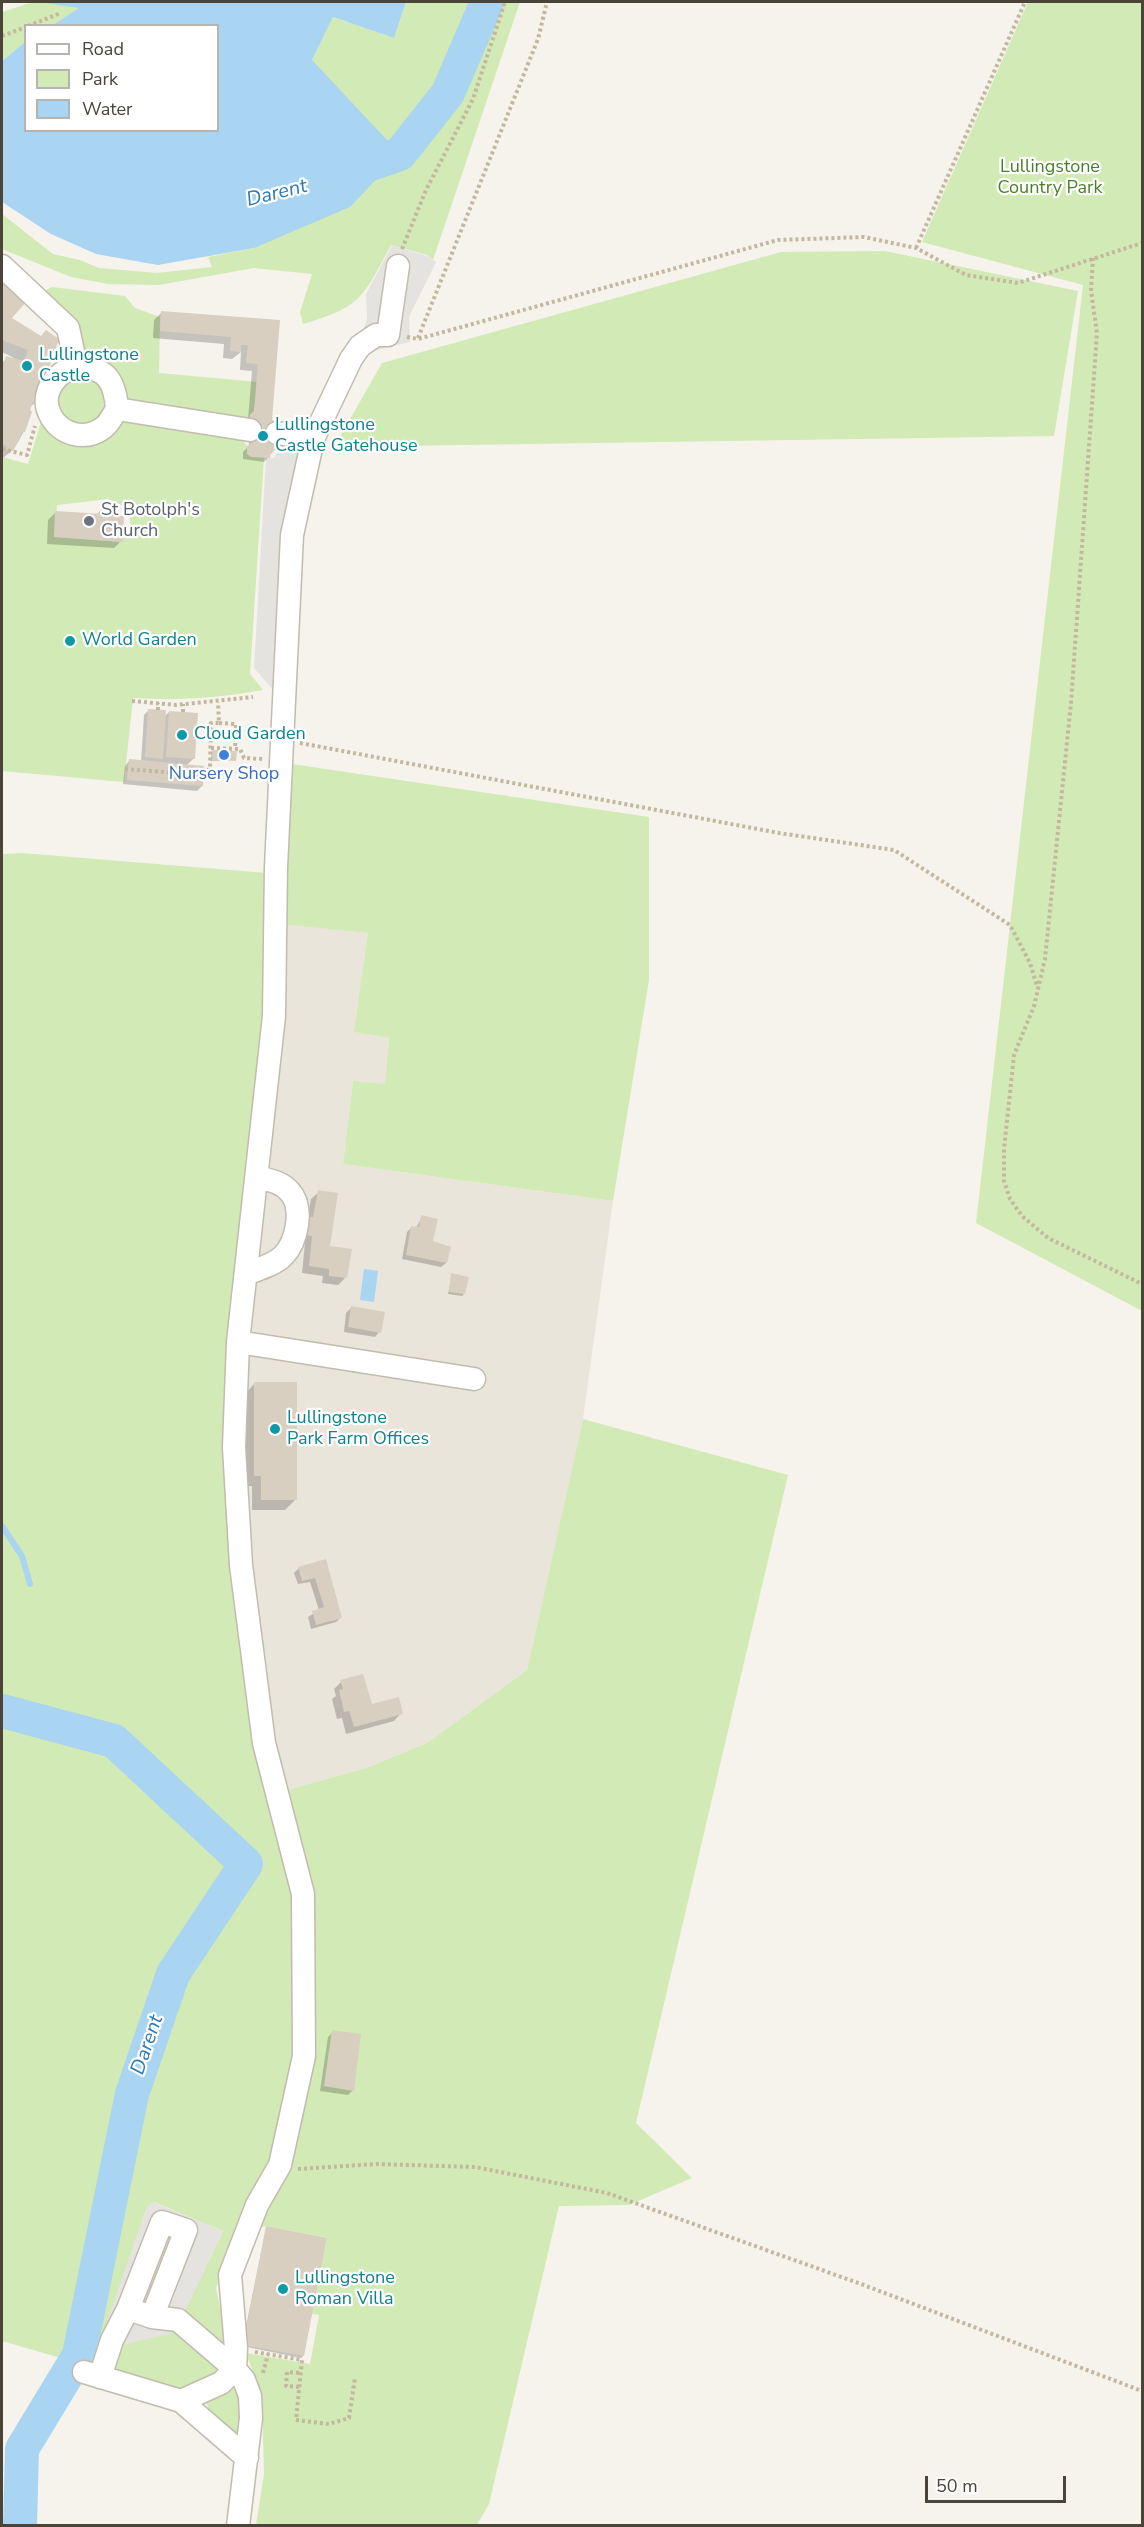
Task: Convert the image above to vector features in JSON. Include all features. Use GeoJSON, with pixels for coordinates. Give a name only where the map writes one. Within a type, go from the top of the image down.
{"type":"FeatureCollection","features":[{"type":"Feature","properties":{"kind":"lane"},"geometry":{"type":"LineString","coordinates":[[181,2401],[221,2384],[235,2368],[236,2348],[230,2275],[257,2205],[280,2165],[304,2056],[303,1894],[264,1743],[241,1565],[234,1447],[238,1342],[274,1016],[275,744],[292,535],[313,439],[360,346],[376,335],[388,335],[398,266]]}},
{"type":"Feature","properties":{"kind":"lane"},"geometry":{"type":"LineString","coordinates":[[2,267],[68,328],[76,365]]}},
{"type":"Feature","properties":{"kind":"lane"},"geometry":{"type":"LineString","coordinates":[[76,365],[94,367],[109,378],[116,395],[117,410],[104,428],[87,435],[69,433],[62,428],[54,422],[47,406],[49,388],[54,380],[59,373],[76,365]]}},
{"type":"Feature","properties":{"kind":"lane"},"geometry":{"type":"LineString","coordinates":[[117,410],[250,430]]}},
{"type":"Feature","properties":{"kind":"lane"},"geometry":{"type":"LineString","coordinates":[[277,433],[313,439]]}},
{"type":"Feature","properties":{"kind":"lane"},"geometry":{"type":"LineString","coordinates":[[246,1274],[282,1257],[293,1244],[296,1233],[296,1202],[291,1192],[279,1182],[257,1177]]}},
{"type":"Feature","properties":{"kind":"lane"},"geometry":{"type":"LineString","coordinates":[[238,1342],[474,1379]]}},
{"type":"Feature","properties":{"kind":"lane"},"geometry":{"type":"LineString","coordinates":[[152,2317],[186,2230],[162,2222],[128,2309],[92,2375],[181,2401],[247,2458]]}},
{"type":"Feature","properties":{"kind":"lane"},"geometry":{"type":"LineString","coordinates":[[128,2309],[152,2317],[178,2320],[235,2368],[244,2380],[250,2396],[247,2458],[238,2526]]}},
{"type":"Feature","properties":{"kind":"path"},"geometry":{"type":"LineString","coordinates":[[398,266],[404,244],[426,190],[474,99],[505,2]]}},
{"type":"Feature","properties":{"kind":"path"},"geometry":{"type":"LineString","coordinates":[[547,2],[538,39],[418,339],[778,240],[864,237],[916,248],[966,275],[1018,283],[1077,262],[1143,243]]}},
{"type":"Feature","properties":{"kind":"path"},"geometry":{"type":"LineString","coordinates":[[916,248],[1025,2]]}},
{"type":"Feature","properties":{"kind":"path"},"geometry":{"type":"LineString","coordinates":[[32,24],[61,13]]}},
{"type":"Feature","properties":{"kind":"path"},"geometry":{"type":"LineString","coordinates":[[2,36],[24,27]]}},
{"type":"Feature","properties":{"kind":"path"},"geometry":{"type":"LineString","coordinates":[[1093,258],[1091,291],[1096,333],[1072,694],[1045,959],[1038,990],[1014,1055],[1004,1149],[1004,1181],[1010,1199],[1022,1216],[1048,1238],[1143,1284]]}},
{"type":"Feature","properties":{"kind":"path"},"geometry":{"type":"LineString","coordinates":[[2,449],[27,455],[40,409],[47,406]]}},
{"type":"Feature","properties":{"kind":"path"},"geometry":{"type":"LineString","coordinates":[[132,701],[183,704],[253,697]]}},
{"type":"Feature","properties":{"kind":"path"},"geometry":{"type":"LineString","coordinates":[[218,702],[219,723]]}},
{"type":"Feature","properties":{"kind":"path"},"geometry":{"type":"LineString","coordinates":[[158,703],[158,710]]}},
{"type":"Feature","properties":{"kind":"path"},"geometry":{"type":"LineString","coordinates":[[183,704],[183,712]]}},
{"type":"Feature","properties":{"kind":"path"},"geometry":{"type":"LineString","coordinates":[[125,769],[204,775],[210,768],[211,723],[236,724],[235,749]]}},
{"type":"Feature","properties":{"kind":"path"},"geometry":{"type":"LineString","coordinates":[[211,748],[240,749],[244,758],[266,759],[275,744],[767,831],[894,850],[1010,925],[1030,963],[1038,990]]}},
{"type":"Feature","properties":{"kind":"path"},"geometry":{"type":"LineString","coordinates":[[294,2169],[376,2164],[475,2167],[607,2193],[861,2284],[1143,2391]]}},
{"type":"Feature","properties":{"kind":"path"},"geometry":{"type":"LineString","coordinates":[[268,2354],[302,2360],[296,2420],[329,2424],[349,2418],[355,2378]]}},
{"type":"Feature","properties":{"kind":"path"},"geometry":{"type":"LineString","coordinates":[[299,2387],[286,2386],[287,2372],[301,2373]]}},
{"type":"Feature","properties":{"kind":"shaded area"},"geometry":{"type":"Polygon","coordinates":[[[392,245],[427,256],[436,262],[409,317],[410,342],[373,351],[360,337],[367,320],[366,294],[392,245]]]}},
{"type":"Feature","properties":{"kind":"shaded area"},"geometry":{"type":"Polygon","coordinates":[[[280,448],[300,451],[280,698],[254,668],[266,458],[274,458],[280,448]]]}},
{"type":"Feature","properties":{"kind":"shaded area"},"geometry":{"type":"Polygon","coordinates":[[[271,922],[368,933],[355,1032],[389,1038],[385,1085],[353,1082],[343,1164],[613,1201],[583,1419],[527,1670],[427,1743],[366,1768],[284,1791],[234,1561],[271,922]]]}},
{"type":"Feature","properties":{"kind":"shaded area"},"geometry":{"type":"Polygon","coordinates":[[[153,2202],[223,2231],[189,2302],[170,2334],[116,2346],[102,2336],[147,2206],[153,2202]]]}},
{"type":"Feature","properties":{"kind":"green space"},"geometry":{"type":"Polygon","coordinates":[[[33,2],[67,4],[80,8],[55,24],[24,24],[24,43],[2,61],[2,12],[33,2]]]}},
{"type":"Feature","properties":{"kind":"green space"},"geometry":{"type":"Polygon","coordinates":[[[406,2],[520,2],[433,260],[427,255],[391,245],[374,277],[359,298],[338,312],[303,324],[300,312],[312,274],[254,268],[159,285],[108,284],[71,277],[2,249],[2,214],[53,254],[80,260],[99,268],[157,273],[212,267],[208,257],[254,248],[312,60],[333,17],[394,38],[406,2]]]}},
{"type":"Feature","properties":{"kind":"green space","name":"Lullingstone Country Park"},"geometry":{"type":"Polygon","coordinates":[[[1028,2],[1142,2],[1142,1311],[976,1223],[1083,285],[922,242],[1028,2]]]}},
{"type":"Feature","properties":{"kind":"green space"},"geometry":{"type":"Polygon","coordinates":[[[885,251],[1078,291],[1054,436],[334,447],[382,363],[781,252],[885,251]]]}},
{"type":"Feature","properties":{"kind":"green space"},"geometry":{"type":"Polygon","coordinates":[[[52,287],[125,296],[135,308],[160,317],[159,373],[258,382],[250,423],[137,408],[84,359],[42,292],[52,287]]]}},
{"type":"Feature","properties":{"kind":"green space"},"geometry":{"type":"Polygon","coordinates":[[[77,373],[103,383],[108,411],[86,429],[60,419],[55,391],[77,373]]]}},
{"type":"Feature","properties":{"kind":"green space"},"geometry":{"type":"Polygon","coordinates":[[[123,418],[239,436],[247,446],[264,457],[250,674],[263,690],[198,698],[133,698],[124,782],[2,771],[2,457],[28,464],[41,422],[59,440],[87,443],[123,418]],[[109,499],[57,505],[54,537],[122,542],[124,526],[131,526],[127,508],[109,499]]]}},
{"type":"Feature","properties":{"kind":"green space"},"geometry":{"type":"Polygon","coordinates":[[[292,764],[649,817],[649,980],[613,1201],[343,1164],[353,1081],[385,1084],[389,1038],[354,1032],[368,933],[271,923],[234,1561],[284,1791],[366,1768],[427,1743],[527,1670],[583,1419],[788,1475],[636,2123],[692,2178],[629,2205],[559,2206],[489,2504],[477,2525],[256,2525],[264,2474],[262,2396],[246,2353],[310,2364],[319,2315],[312,2314],[327,2238],[266,2226],[236,2233],[216,2288],[229,2350],[221,2378],[182,2395],[111,2373],[116,2346],[178,2320],[223,2231],[154,2202],[92,2367],[2,2341],[2,854],[22,853],[267,873],[292,764]]]}},
{"type":"Feature","properties":{"kind":"green space"},"geometry":{"type":"Polygon","coordinates":[[[233,2388],[241,2398],[243,2445],[209,2414],[207,2403],[218,2394],[233,2388]]]}},
{"type":"Feature","properties":{"kind":"water"},"geometry":{"type":"Polygon","coordinates":[[[39,2],[406,2],[394,38],[333,17],[312,60],[400,154],[350,207],[254,248],[158,265],[96,254],[51,234],[2,202],[2,61],[24,43],[24,132],[219,132],[219,24],[55,24],[79,8],[39,2]]]}},
{"type":"Feature","properties":{"kind":"water"},"geometry":{"type":"Polygon","coordinates":[[[364,1269],[378,1271],[374,1302],[360,1300],[364,1269]]]}},
{"type":"Feature","properties":{"kind":"building","name":"Lullingstone Castle"},"geometry":{"type":"Polygon","coordinates":[[[2,278],[27,301],[12,318],[41,336],[46,330],[59,339],[43,385],[40,383],[36,392],[40,394],[37,403],[33,402],[25,432],[22,432],[13,451],[7,450],[2,444],[2,368],[6,356],[24,361],[28,350],[2,340],[2,278]]]}},
{"type":"Feature","properties":{"kind":"building"},"geometry":{"type":"Polygon","coordinates":[[[161,311],[280,320],[272,420],[279,423],[275,442],[278,445],[276,450],[271,451],[270,458],[251,457],[247,454],[247,446],[254,442],[254,427],[250,423],[250,415],[254,411],[258,364],[246,363],[248,345],[241,345],[241,352],[230,351],[231,337],[160,331],[161,311]]]}},
{"type":"Feature","properties":{"kind":"building","name":"St Botolph's Church"},"geometry":{"type":"Polygon","coordinates":[[[103,505],[114,506],[114,515],[124,516],[123,542],[54,537],[55,511],[103,514],[103,505]]]}},
{"type":"Feature","properties":{"kind":"building"},"geometry":{"type":"Polygon","coordinates":[[[148,709],[166,710],[163,759],[145,757],[148,709]]]}},
{"type":"Feature","properties":{"kind":"building","name":"Cloud Garden"},"geometry":{"type":"Polygon","coordinates":[[[169,711],[198,713],[195,759],[166,757],[169,711]]]}},
{"type":"Feature","properties":{"kind":"building","name":"Nursery Shop"},"geometry":{"type":"Polygon","coordinates":[[[212,750],[237,751],[236,761],[212,760],[212,750]]]}},
{"type":"Feature","properties":{"kind":"building"},"geometry":{"type":"Polygon","coordinates":[[[129,759],[204,766],[203,786],[127,780],[129,759]]]}},
{"type":"Feature","properties":{"kind":"building"},"geometry":{"type":"Polygon","coordinates":[[[318,1190],[338,1193],[330,1246],[352,1249],[347,1278],[329,1276],[329,1269],[309,1266],[312,1236],[302,1234],[304,1216],[313,1217],[318,1190]]]}},
{"type":"Feature","properties":{"kind":"building"},"geometry":{"type":"Polygon","coordinates":[[[421,1215],[438,1219],[433,1241],[451,1247],[447,1263],[406,1255],[411,1226],[419,1227],[421,1215]]]}},
{"type":"Feature","properties":{"kind":"building"},"geometry":{"type":"Polygon","coordinates":[[[451,1273],[469,1277],[465,1294],[449,1292],[451,1273]]]}},
{"type":"Feature","properties":{"kind":"building"},"geometry":{"type":"Polygon","coordinates":[[[351,1306],[385,1312],[381,1333],[348,1327],[351,1306]]]}},
{"type":"Feature","properties":{"kind":"building","name":"Lullingstone Park Farm Offices"},"geometry":{"type":"Polygon","coordinates":[[[254,1382],[297,1382],[297,1500],[261,1500],[261,1476],[254,1476],[254,1382]]]}},
{"type":"Feature","properties":{"kind":"building"},"geometry":{"type":"Polygon","coordinates":[[[326,1559],[342,1618],[316,1625],[312,1611],[324,1607],[315,1578],[302,1581],[298,1567],[326,1559]]]}},
{"type":"Feature","properties":{"kind":"building"},"geometry":{"type":"Polygon","coordinates":[[[363,1674],[372,1704],[399,1697],[403,1714],[354,1727],[349,1711],[344,1712],[339,1690],[343,1689],[340,1680],[363,1674]]]}},
{"type":"Feature","properties":{"kind":"building"},"geometry":{"type":"Polygon","coordinates":[[[332,2030],[361,2034],[354,2091],[324,2086],[332,2030]]]}},
{"type":"Feature","properties":{"kind":"building"},"geometry":{"type":"Polygon","coordinates":[[[266,2226],[327,2238],[304,2356],[243,2345],[266,2226]]]}},
{"type":"Feature","properties":{"kind":"waterway","name":"Darent"},"geometry":{"type":"LineString","coordinates":[[354,170],[400,154],[448,93],[487,2]]}},
{"type":"Feature","properties":{"kind":"waterway"},"geometry":{"type":"LineString","coordinates":[[2,1526],[22,1556],[30,1584]]}},
{"type":"Feature","properties":{"kind":"waterway","name":"Darent"},"geometry":{"type":"LineString","coordinates":[[2,1711],[114,1741],[246,1864],[173,1974],[132,2094],[79,2355],[22,2449],[20,2526]]}},
{"type":"Feature","properties":{"kind":"place","name":"Lullingstone Castle"},"geometry":{"type":"Point","coordinates":[27,366]}},
{"type":"Feature","properties":{"kind":"place","name":"Lullingstone Castle Gatehouse"},"geometry":{"type":"Point","coordinates":[263,436]}},
{"type":"Feature","properties":{"kind":"place","name":"St Botolph's Church"},"geometry":{"type":"Point","coordinates":[89,521]}},
{"type":"Feature","properties":{"kind":"place","name":"World Garden"},"geometry":{"type":"Point","coordinates":[70,641]}},
{"type":"Feature","properties":{"kind":"place","name":"Cloud Garden"},"geometry":{"type":"Point","coordinates":[182,735]}},
{"type":"Feature","properties":{"kind":"place","name":"Nursery Shop"},"geometry":{"type":"Point","coordinates":[224,755]}},
{"type":"Feature","properties":{"kind":"place","name":"Lullingstone Park Farm Offices"},"geometry":{"type":"Point","coordinates":[275,1429]}},
{"type":"Feature","properties":{"kind":"place","name":"Lullingstone Roman Villa"},"geometry":{"type":"Point","coordinates":[283,2289]}}]}
